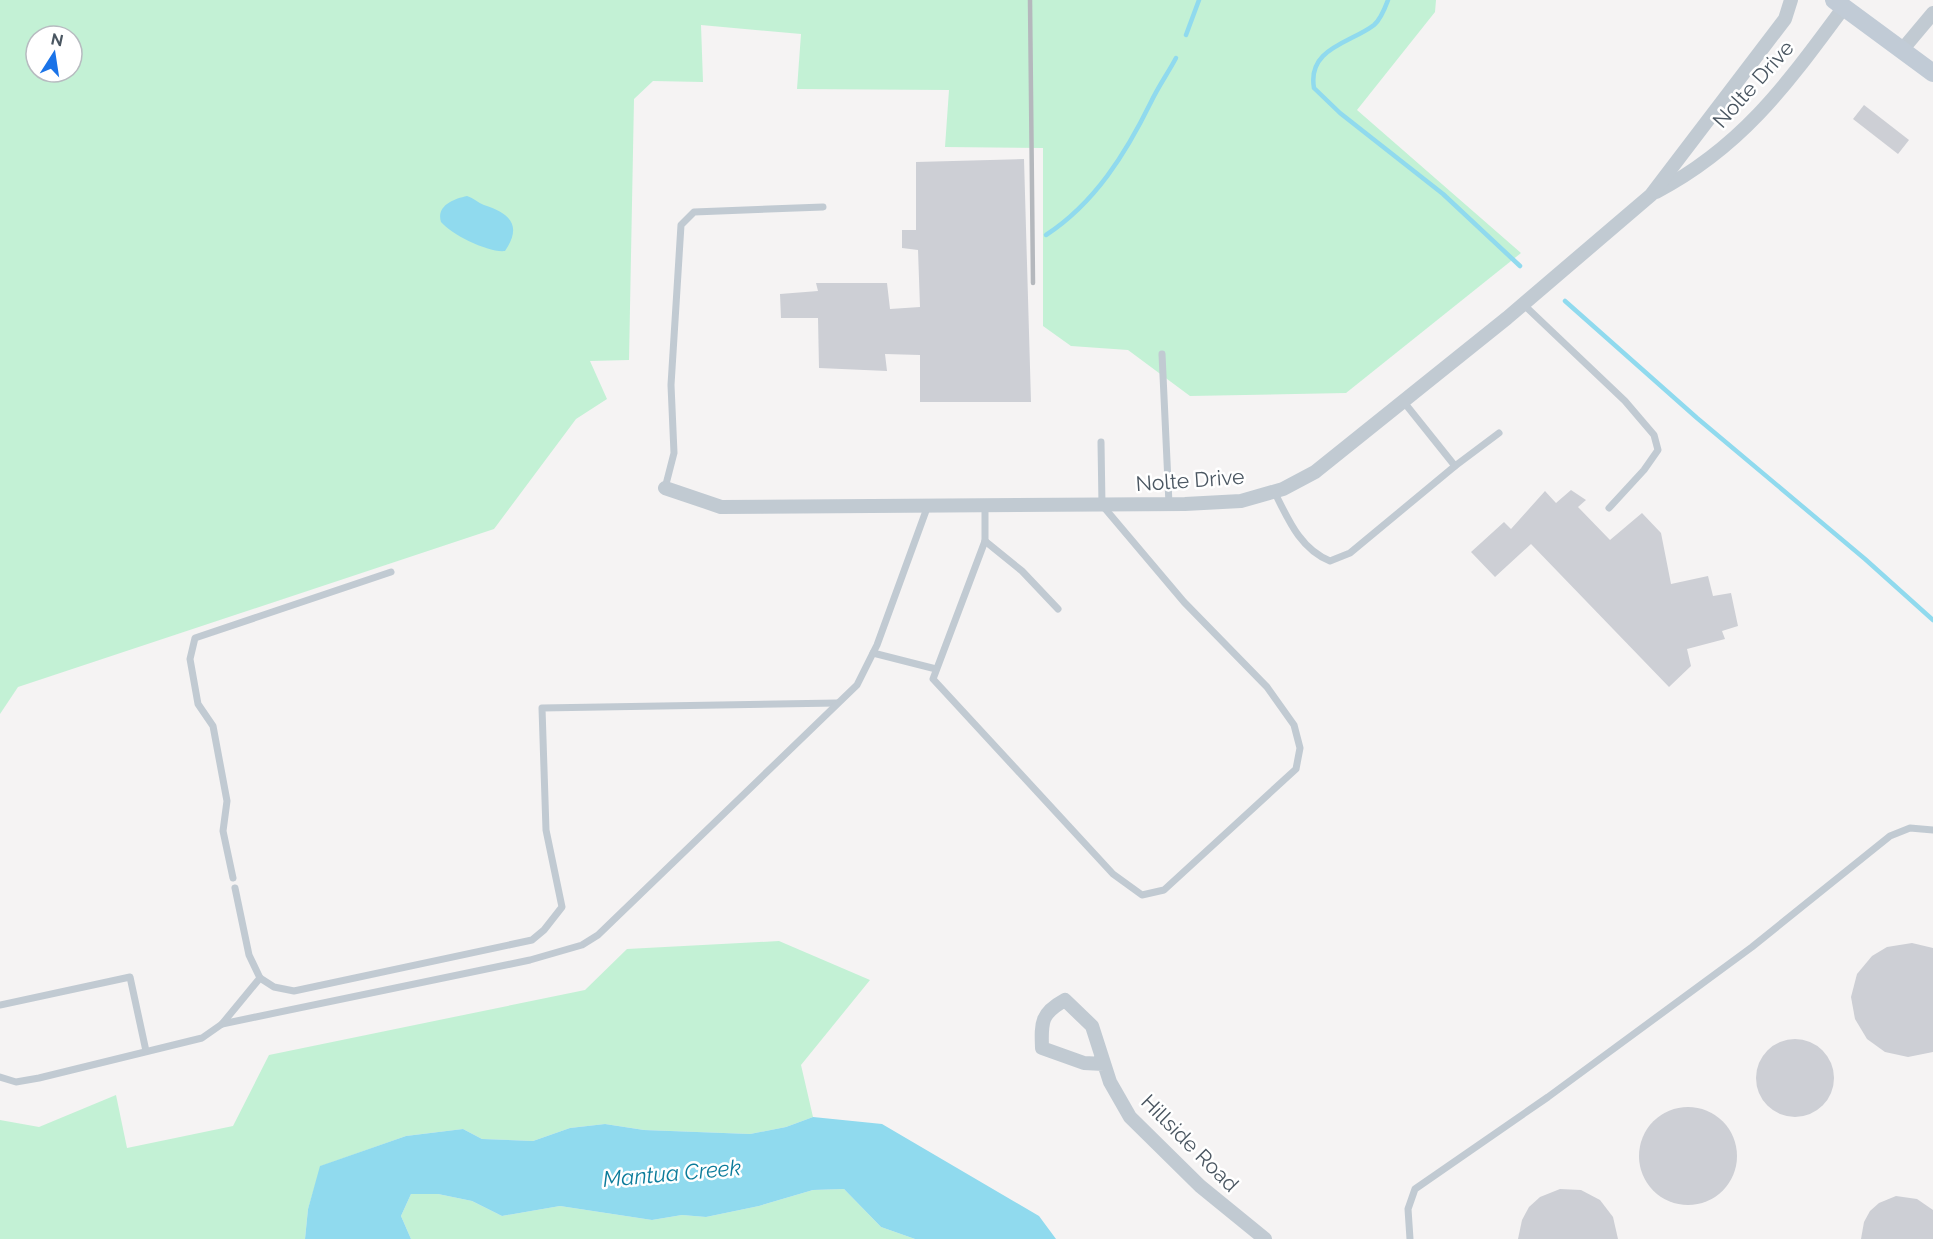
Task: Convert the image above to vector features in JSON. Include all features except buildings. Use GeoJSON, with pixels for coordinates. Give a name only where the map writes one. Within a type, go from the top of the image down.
{"type":"FeatureCollection","features":[{"type":"Feature","properties":{"kind":"main road"},"geometry":{"type":"LineString","coordinates":[[1839,4],[1933,73]]}},
{"type":"Feature","properties":{"kind":"street","name":"Nolte Drive"},"geometry":{"type":"LineString","coordinates":[[1651,195],[1785,19],[1791,0]]}},
{"type":"Feature","properties":{"kind":"street","name":"Nolte Drive"},"geometry":{"type":"LineString","coordinates":[[665,488],[722,507],[1102,506],[1241,501],[1274,492],[1315,472],[1523,304],[1651,195],[1692,173],[1754,121],[1787,84],[1839,4]]}},
{"type":"Feature","properties":{"kind":"street"},"geometry":{"type":"LineString","coordinates":[[1902,50],[1933,13]]}},
{"type":"Feature","properties":{"kind":"street","name":"Hillside Road"},"geometry":{"type":"LineString","coordinates":[[1104,1064],[1084,1063],[1042,1048],[1041,1024],[1050,1008],[1065,1000],[1080,1012],[1092,1026],[1110,1082],[1130,1117],[1200,1186],[1265,1239]]}},
{"type":"Feature","properties":{"kind":"lane"},"geometry":{"type":"LineString","coordinates":[[665,488],[674,453],[671,385],[681,225],[694,212],[823,207]]}},
{"type":"Feature","properties":{"kind":"lane"},"geometry":{"type":"LineString","coordinates":[[1523,304],[1625,401],[1654,435],[1658,450],[1644,470],[1609,508]]}},
{"type":"Feature","properties":{"kind":"lane"},"geometry":{"type":"LineString","coordinates":[[1162,354],[1169,504]]}},
{"type":"Feature","properties":{"kind":"lane"},"geometry":{"type":"LineString","coordinates":[[1403,401],[1455,466]]}},
{"type":"Feature","properties":{"kind":"lane"},"geometry":{"type":"LineString","coordinates":[[1274,492],[1302,540],[1319,556],[1330,561],[1350,553],[1455,466],[1499,434]]}},
{"type":"Feature","properties":{"kind":"lane"},"geometry":{"type":"LineString","coordinates":[[986,507],[985,541],[933,679],[1113,874],[1142,895],[1164,890],[1296,769],[1300,748],[1294,724],[1267,687],[1184,602],[1102,506],[1101,442]]}},
{"type":"Feature","properties":{"kind":"lane"},"geometry":{"type":"LineString","coordinates":[[222,1024],[530,960],[582,945],[598,935],[857,685],[873,653],[927,508]]}},
{"type":"Feature","properties":{"kind":"lane"},"geometry":{"type":"LineString","coordinates":[[985,541],[1022,571],[1058,609]]}},
{"type":"Feature","properties":{"kind":"lane"},"geometry":{"type":"LineString","coordinates":[[233,878],[223,831],[227,801],[213,726],[198,704],[190,659],[195,638],[391,572]]}},
{"type":"Feature","properties":{"kind":"lane"},"geometry":{"type":"LineString","coordinates":[[873,653],[936,669]]}},
{"type":"Feature","properties":{"kind":"lane"},"geometry":{"type":"LineString","coordinates":[[235,888],[249,955],[260,978],[274,987],[294,991],[532,940],[544,930],[562,907],[546,830],[542,708],[837,703]]}},
{"type":"Feature","properties":{"kind":"lane"},"geometry":{"type":"LineString","coordinates":[[1410,1239],[1408,1209],[1415,1189],[1548,1097],[1743,954],[1890,836],[1910,828],[1933,830]]}},
{"type":"Feature","properties":{"kind":"lane"},"geometry":{"type":"LineString","coordinates":[[0,1005],[130,977],[146,1051]]}},
{"type":"Feature","properties":{"kind":"lane"},"geometry":{"type":"LineString","coordinates":[[0,1077],[16,1082],[39,1078],[202,1038],[222,1024],[260,978]]}},
{"type":"Feature","properties":{"kind":"green space"},"geometry":{"type":"Polygon","coordinates":[[[0,0],[1436,0],[1435,12],[1357,110],[1521,253],[1346,393],[1190,396],[1128,350],[1071,346],[1043,326],[1043,148],[945,147],[949,90],[797,89],[801,34],[701,25],[703,82],[653,81],[634,99],[629,360],[590,361],[607,399],[576,419],[494,529],[18,687],[0,714],[0,0]]]}},
{"type":"Feature","properties":{"kind":"green space"},"geometry":{"type":"Polygon","coordinates":[[[779,941],[870,980],[801,1065],[813,1117],[786,1127],[750,1134],[644,1130],[605,1124],[570,1128],[533,1141],[482,1139],[463,1129],[406,1136],[321,1166],[308,1209],[305,1239],[0,1239],[0,1120],[39,1127],[116,1095],[127,1148],[233,1126],[269,1055],[585,990],[627,949],[779,941]]]}},
{"type":"Feature","properties":{"kind":"green space"},"geometry":{"type":"Polygon","coordinates":[[[844,1189],[881,1227],[915,1239],[411,1239],[401,1216],[411,1194],[438,1194],[472,1201],[502,1216],[560,1206],[652,1220],[682,1215],[706,1217],[759,1206],[813,1190],[844,1189]]]}},
{"type":"Feature","properties":{"kind":"water"},"geometry":{"type":"Polygon","coordinates":[[[467,196],[493,208],[511,221],[513,234],[505,251],[490,249],[471,242],[441,222],[441,212],[447,204],[467,196]]]}},
{"type":"Feature","properties":{"kind":"water","name":"Mantua Creek"},"geometry":{"type":"Polygon","coordinates":[[[813,1117],[882,1124],[1039,1216],[1056,1239],[915,1239],[881,1227],[844,1189],[813,1190],[759,1206],[706,1217],[682,1215],[652,1220],[560,1206],[502,1216],[472,1201],[438,1194],[411,1194],[401,1216],[411,1239],[305,1239],[308,1209],[320,1166],[406,1136],[463,1129],[482,1139],[533,1141],[570,1128],[605,1124],[644,1130],[750,1134],[786,1127],[813,1117]]]}},
{"type":"Feature","properties":{"kind":"waterway"},"geometry":{"type":"LineString","coordinates":[[1186,35],[1199,0]]}},
{"type":"Feature","properties":{"kind":"waterway"},"geometry":{"type":"LineString","coordinates":[[1388,0],[1381,17],[1374,25],[1324,55],[1317,64],[1314,88],[1340,113],[1443,194],[1520,266]]}},
{"type":"Feature","properties":{"kind":"waterway"},"geometry":{"type":"LineString","coordinates":[[1046,235],[1080,208],[1108,176],[1131,140],[1176,58]]}},
{"type":"Feature","properties":{"kind":"waterway"},"geometry":{"type":"LineString","coordinates":[[1565,301],[1697,418],[1865,559],[1933,620]]}},
{"type":"Feature","properties":{"kind":"railway"},"geometry":{"type":"LineString","coordinates":[[1030,0],[1033,283]]}}]}
